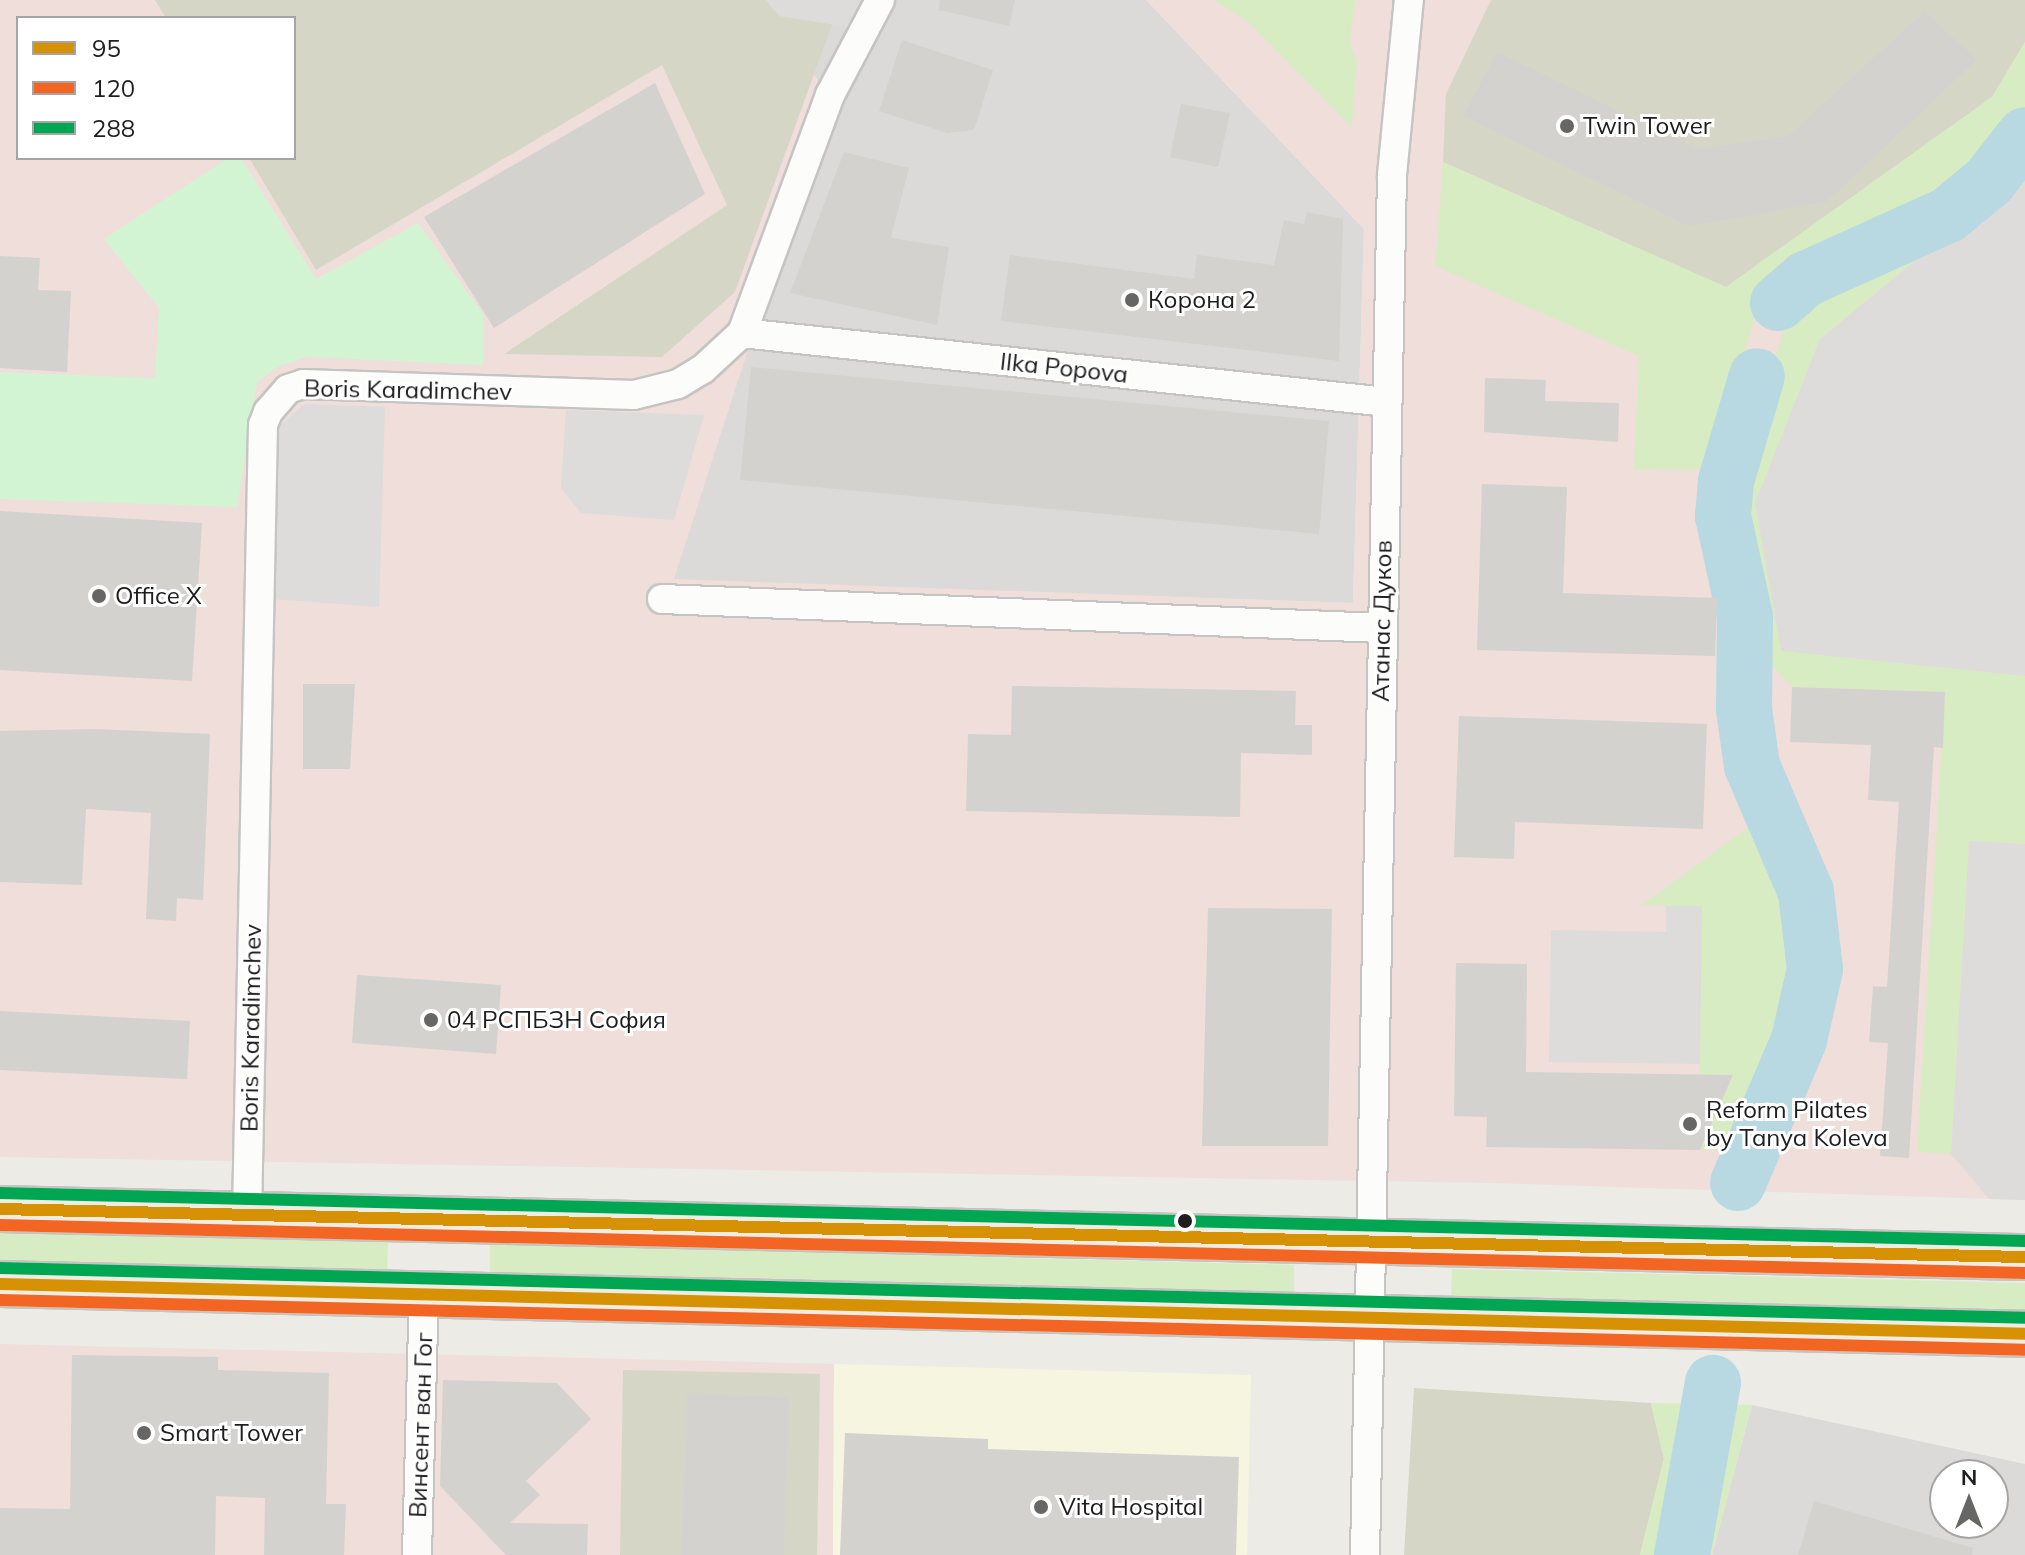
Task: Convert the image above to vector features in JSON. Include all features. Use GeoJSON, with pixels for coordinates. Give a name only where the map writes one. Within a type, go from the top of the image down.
{"type":"FeatureCollection","features":[{"type":"Feature","properties":{"kind":"main road"},"geometry":{"type":"LineString","coordinates":[[0,1209],[2025,1257]]}},
{"type":"Feature","properties":{"kind":"main road"},"geometry":{"type":"LineString","coordinates":[[0,1284],[2025,1334]]}},
{"type":"Feature","properties":{"kind":"street","name":"Boris Karadimchev"},"geometry":{"type":"LineString","coordinates":[[247,1215],[263,425],[268,412],[288,389],[303,384],[646,393],[703,369],[742,333],[830,95],[880,0]]}},
{"type":"Feature","properties":{"kind":"street","name":"Атанас Дуков"},"geometry":{"type":"LineString","coordinates":[[1365,1555],[1367,1318],[1392,175],[1409,0]]}},
{"type":"Feature","properties":{"kind":"street","name":"Ilka Popova"},"geometry":{"type":"LineString","coordinates":[[742,333],[1387,402]]}},
{"type":"Feature","properties":{"kind":"street"},"geometry":{"type":"LineString","coordinates":[[662,599],[1382,628]]}},
{"type":"Feature","properties":{"kind":"street","name":"Винсент ван Гог"},"geometry":{"type":"LineString","coordinates":[[417,1555],[424,1295]]}},
{"type":"Feature","properties":{"kind":"shaded area"},"geometry":{"type":"Polygon","coordinates":[[[0,0],[753,0],[830,95],[674,579],[1353,603],[1364,229],[1146,0],[2025,0],[2025,1200],[1492,1183],[0,1157],[0,0]]]}},
{"type":"Feature","properties":{"kind":"shaded area"},"geometry":{"type":"Polygon","coordinates":[[[155,0],[841,0],[735,292],[662,357],[504,354],[727,205],[662,65],[316,270],[250,160],[296,160],[296,16],[165,16],[155,0]]]}},
{"type":"Feature","properties":{"kind":"shaded area"},"geometry":{"type":"Polygon","coordinates":[[[753,0],[1146,0],[1364,229],[1353,603],[673,580],[830,95],[753,0]]]}},
{"type":"Feature","properties":{"kind":"shaded area"},"geometry":{"type":"Polygon","coordinates":[[[766,0],[870,0],[862,29],[779,16],[766,0]]]}},
{"type":"Feature","properties":{"kind":"shaded area"},"geometry":{"type":"Polygon","coordinates":[[[1491,0],[2025,0],[2025,42],[1992,97],[1726,287],[1443,162],[1446,94],[1491,0]]]}},
{"type":"Feature","properties":{"kind":"shaded area"},"geometry":{"type":"Polygon","coordinates":[[[2025,170],[2025,676],[1781,651],[1755,503],[1820,339],[2025,170]]]}},
{"type":"Feature","properties":{"kind":"shaded area"},"geometry":{"type":"Polygon","coordinates":[[[304,404],[385,407],[379,607],[273,599],[278,427],[304,404]]]}},
{"type":"Feature","properties":{"kind":"shaded area"},"geometry":{"type":"Polygon","coordinates":[[[566,410],[704,415],[674,520],[581,513],[561,488],[566,410]]]}},
{"type":"Feature","properties":{"kind":"shaded area"},"geometry":{"type":"Polygon","coordinates":[[[1969,841],[2025,844],[2025,1200],[1989,1199],[1951,1154],[1969,841]]]}},
{"type":"Feature","properties":{"kind":"shaded area"},"geometry":{"type":"Polygon","coordinates":[[[1666,906],[1702,906],[1700,1064],[1549,1062],[1551,930],[1666,932],[1666,906]]]}},
{"type":"Feature","properties":{"kind":"shaded area"},"geometry":{"type":"Polygon","coordinates":[[[0,1344],[834,1364],[833,1555],[0,1555],[0,1344]]]}},
{"type":"Feature","properties":{"kind":"shaded area","name":"Vita Hospital"},"geometry":{"type":"Polygon","coordinates":[[[834,1364],[1251,1375],[1247,1555],[833,1555],[834,1364]]]}},
{"type":"Feature","properties":{"kind":"shaded area"},"geometry":{"type":"Polygon","coordinates":[[[623,1370],[820,1374],[817,1555],[620,1555],[623,1370]]]}},
{"type":"Feature","properties":{"kind":"shaded area"},"geometry":{"type":"Polygon","coordinates":[[[1414,1388],[1651,1403],[1664,1459],[1640,1555],[1404,1555],[1414,1388]]]}},
{"type":"Feature","properties":{"kind":"shaded area"},"geometry":{"type":"Polygon","coordinates":[[[1752,1405],[2002,1459],[1929,1459],[1929,1539],[2009,1539],[2009,1461],[2025,1464],[2025,1555],[1712,1555],[1752,1405]]]}},
{"type":"Feature","properties":{"kind":"green space"},"geometry":{"type":"Polygon","coordinates":[[[1213,0],[1356,0],[1349,43],[1357,61],[1352,127],[1247,21],[1213,0]]]}},
{"type":"Feature","properties":{"kind":"green space"},"geometry":{"type":"Polygon","coordinates":[[[2025,42],[2025,110],[2004,138],[1943,195],[1796,262],[1763,293],[1707,470],[1634,469],[1639,356],[1435,266],[1443,162],[1726,287],[1992,97],[2025,42]]]}},
{"type":"Feature","properties":{"kind":"green space"},"geometry":{"type":"Polygon","coordinates":[[[2025,153],[2025,170],[1820,339],[1781,651],[2025,676],[2025,844],[1969,841],[1951,1154],[1917,1152],[1945,692],[1792,687],[1760,653],[1732,507],[1789,310],[1822,279],[1949,225],[2007,177],[2025,153]]]}},
{"type":"Feature","properties":{"kind":"green space"},"geometry":{"type":"Polygon","coordinates":[[[225,160],[242,160],[316,279],[418,223],[483,314],[483,365],[307,357],[279,366],[257,382],[237,507],[0,499],[0,372],[155,378],[159,308],[104,239],[225,160]]]}},
{"type":"Feature","properties":{"kind":"green space"},"geometry":{"type":"Polygon","coordinates":[[[1761,818],[1784,856],[1801,913],[1806,975],[1794,1029],[1737,1150],[1700,1150],[1733,1076],[1699,1075],[1702,907],[1642,905],[1761,818]]]}},
{"type":"Feature","properties":{"kind":"green space"},"geometry":{"type":"Polygon","coordinates":[[[0,1232],[388,1242],[387,1277],[0,1267],[0,1232]]]}},
{"type":"Feature","properties":{"kind":"green space"},"geometry":{"type":"Polygon","coordinates":[[[490,1244],[1294,1265],[1294,1300],[490,1278],[490,1244]]]}},
{"type":"Feature","properties":{"kind":"green space"},"geometry":{"type":"Polygon","coordinates":[[[1452,1269],[2025,1283],[2025,1320],[1451,1305],[1452,1269]]]}},
{"type":"Feature","properties":{"kind":"green space"},"geometry":{"type":"Polygon","coordinates":[[[1651,1403],[1752,1405],[1712,1555],[1640,1555],[1664,1459],[1651,1403]]]}},
{"type":"Feature","properties":{"kind":"building"},"geometry":{"type":"Polygon","coordinates":[[[940,0],[1015,0],[1009,26],[939,10],[940,0]]]}},
{"type":"Feature","properties":{"kind":"building","name":"Twin Tower"},"geometry":{"type":"Polygon","coordinates":[[[1925,11],[1977,60],[1826,202],[1688,226],[1463,116],[1497,52],[1697,149],[1788,136],[1925,11]]]}},
{"type":"Feature","properties":{"kind":"building"},"geometry":{"type":"Polygon","coordinates":[[[902,40],[993,70],[974,130],[947,133],[879,111],[902,40]]]}},
{"type":"Feature","properties":{"kind":"building"},"geometry":{"type":"Polygon","coordinates":[[[655,83],[705,194],[494,328],[424,217],[655,83]]]}},
{"type":"Feature","properties":{"kind":"building"},"geometry":{"type":"Polygon","coordinates":[[[1181,104],[1230,113],[1218,167],[1170,157],[1181,104]]]}},
{"type":"Feature","properties":{"kind":"building"},"geometry":{"type":"Polygon","coordinates":[[[844,152],[909,168],[891,238],[949,247],[937,325],[790,293],[844,152]]]}},
{"type":"Feature","properties":{"kind":"building","name":"Корона 2"},"geometry":{"type":"Polygon","coordinates":[[[1307,212],[1343,219],[1339,361],[1001,321],[1010,255],[1194,279],[1197,255],[1274,265],[1284,220],[1304,224],[1307,212]]]}},
{"type":"Feature","properties":{"kind":"building"},"geometry":{"type":"Polygon","coordinates":[[[0,256],[40,258],[38,290],[71,291],[67,372],[0,368],[0,256]]]}},
{"type":"Feature","properties":{"kind":"building"},"geometry":{"type":"Polygon","coordinates":[[[751,367],[1329,421],[1319,534],[740,480],[751,367]]]}},
{"type":"Feature","properties":{"kind":"building"},"geometry":{"type":"Polygon","coordinates":[[[1485,378],[1546,380],[1545,401],[1619,403],[1618,442],[1484,432],[1485,378]]]}},
{"type":"Feature","properties":{"kind":"building"},"geometry":{"type":"Polygon","coordinates":[[[1482,484],[1567,487],[1563,593],[1717,598],[1715,656],[1477,650],[1482,484]]]}},
{"type":"Feature","properties":{"kind":"building","name":"Office X"},"geometry":{"type":"Polygon","coordinates":[[[0,511],[202,523],[192,681],[0,670],[0,511]]]}},
{"type":"Feature","properties":{"kind":"building"},"geometry":{"type":"Polygon","coordinates":[[[303,684],[355,684],[350,769],[303,769],[303,684]]]}},
{"type":"Feature","properties":{"kind":"building"},"geometry":{"type":"Polygon","coordinates":[[[1012,686],[1296,691],[1295,725],[1312,725],[1312,755],[1241,753],[1240,817],[966,811],[968,734],[1011,735],[1012,686]]]}},
{"type":"Feature","properties":{"kind":"building"},"geometry":{"type":"Polygon","coordinates":[[[1792,687],[1945,692],[1943,748],[1934,747],[1909,1158],[1880,1156],[1888,1043],[1869,1042],[1873,986],[1887,987],[1899,802],[1868,800],[1871,745],[1790,742],[1792,687]]]}},
{"type":"Feature","properties":{"kind":"building"},"geometry":{"type":"Polygon","coordinates":[[[1459,716],[1707,724],[1703,829],[1515,822],[1514,859],[1454,857],[1459,716]]]}},
{"type":"Feature","properties":{"kind":"building"},"geometry":{"type":"Polygon","coordinates":[[[95,729],[210,734],[203,900],[177,898],[176,921],[146,919],[151,813],[86,809],[82,885],[0,882],[0,731],[95,729]]]}},
{"type":"Feature","properties":{"kind":"building"},"geometry":{"type":"Polygon","coordinates":[[[1208,908],[1332,909],[1328,1146],[1202,1146],[1208,908]]]}},
{"type":"Feature","properties":{"kind":"building"},"geometry":{"type":"Polygon","coordinates":[[[1456,963],[1527,964],[1526,1072],[1733,1075],[1700,1150],[1486,1147],[1487,1117],[1454,1116],[1456,963]]]}},
{"type":"Feature","properties":{"kind":"building"},"geometry":{"type":"Polygon","coordinates":[[[357,975],[501,985],[496,1054],[352,1043],[357,975]]]}},
{"type":"Feature","properties":{"kind":"building"},"geometry":{"type":"Polygon","coordinates":[[[0,1011],[190,1021],[187,1079],[0,1070],[0,1011]]]}},
{"type":"Feature","properties":{"kind":"building","name":"Smart Tower"},"geometry":{"type":"Polygon","coordinates":[[[72,1355],[218,1357],[218,1370],[329,1373],[326,1504],[346,1504],[344,1555],[264,1555],[265,1498],[216,1496],[215,1555],[0,1555],[0,1508],[70,1509],[72,1355]]]}},
{"type":"Feature","properties":{"kind":"building"},"geometry":{"type":"Polygon","coordinates":[[[443,1380],[557,1383],[591,1419],[526,1481],[540,1495],[510,1523],[588,1524],[587,1555],[506,1555],[440,1486],[443,1380]]]}},
{"type":"Feature","properties":{"kind":"building"},"geometry":{"type":"Polygon","coordinates":[[[687,1394],[789,1397],[784,1555],[682,1555],[687,1394]]]}},
{"type":"Feature","properties":{"kind":"building"},"geometry":{"type":"Polygon","coordinates":[[[845,1433],[988,1439],[988,1449],[1239,1457],[1236,1555],[840,1555],[845,1433]]]}},
{"type":"Feature","properties":{"kind":"building"},"geometry":{"type":"Polygon","coordinates":[[[1814,1501],[1929,1535],[1929,1539],[1943,1539],[1973,1548],[1972,1555],[1798,1555],[1814,1501]]]}},
{"type":"Feature","properties":{"kind":"waterway"},"geometry":{"type":"LineString","coordinates":[[1778,303],[1806,279],[1948,215],[1989,181],[2025,135]]}},
{"type":"Feature","properties":{"kind":"waterway"},"geometry":{"type":"LineString","coordinates":[[1738,1183],[1799,1040],[1815,969],[1806,892],[1752,766],[1744,709],[1745,617],[1723,516],[1726,481],[1757,376]]}},
{"type":"Feature","properties":{"kind":"waterway"},"geometry":{"type":"LineString","coordinates":[[1682,1555],[1713,1383]]}},
{"type":"Feature","properties":{"kind":"transit line","name":"288"},"geometry":{"type":"LineString","coordinates":[[0,1193],[2025,1241]]}},
{"type":"Feature","properties":{"kind":"transit line","name":"95"},"geometry":{"type":"LineString","coordinates":[[0,1209],[2025,1257]]}},
{"type":"Feature","properties":{"kind":"transit line","name":"120"},"geometry":{"type":"LineString","coordinates":[[0,1225],[2025,1273]]}},
{"type":"Feature","properties":{"kind":"transit line","name":"288"},"geometry":{"type":"LineString","coordinates":[[0,1268],[2025,1318]]}},
{"type":"Feature","properties":{"kind":"transit line","name":"95"},"geometry":{"type":"LineString","coordinates":[[0,1284],[2025,1334]]}},
{"type":"Feature","properties":{"kind":"transit line","name":"120"},"geometry":{"type":"LineString","coordinates":[[0,1300],[2025,1350]]}},
{"type":"Feature","properties":{"kind":"place","name":"Twin Tower"},"geometry":{"type":"Point","coordinates":[1567,126]}},
{"type":"Feature","properties":{"kind":"place","name":"Корона 2"},"geometry":{"type":"Point","coordinates":[1132,300]}},
{"type":"Feature","properties":{"kind":"place","name":"Office X"},"geometry":{"type":"Point","coordinates":[99,596]}},
{"type":"Feature","properties":{"kind":"place","name":"04 РСПБЗН София"},"geometry":{"type":"Point","coordinates":[431,1020]}},
{"type":"Feature","properties":{"kind":"place","name":"Reform Pilates by Tanya Koleva"},"geometry":{"type":"Point","coordinates":[1690,1124]}},
{"type":"Feature","properties":{"kind":"place","name":"Smart Tower"},"geometry":{"type":"Point","coordinates":[144,1433]}},
{"type":"Feature","properties":{"kind":"place","name":"Vita Hospital"},"geometry":{"type":"Point","coordinates":[1041,1507]}}]}
